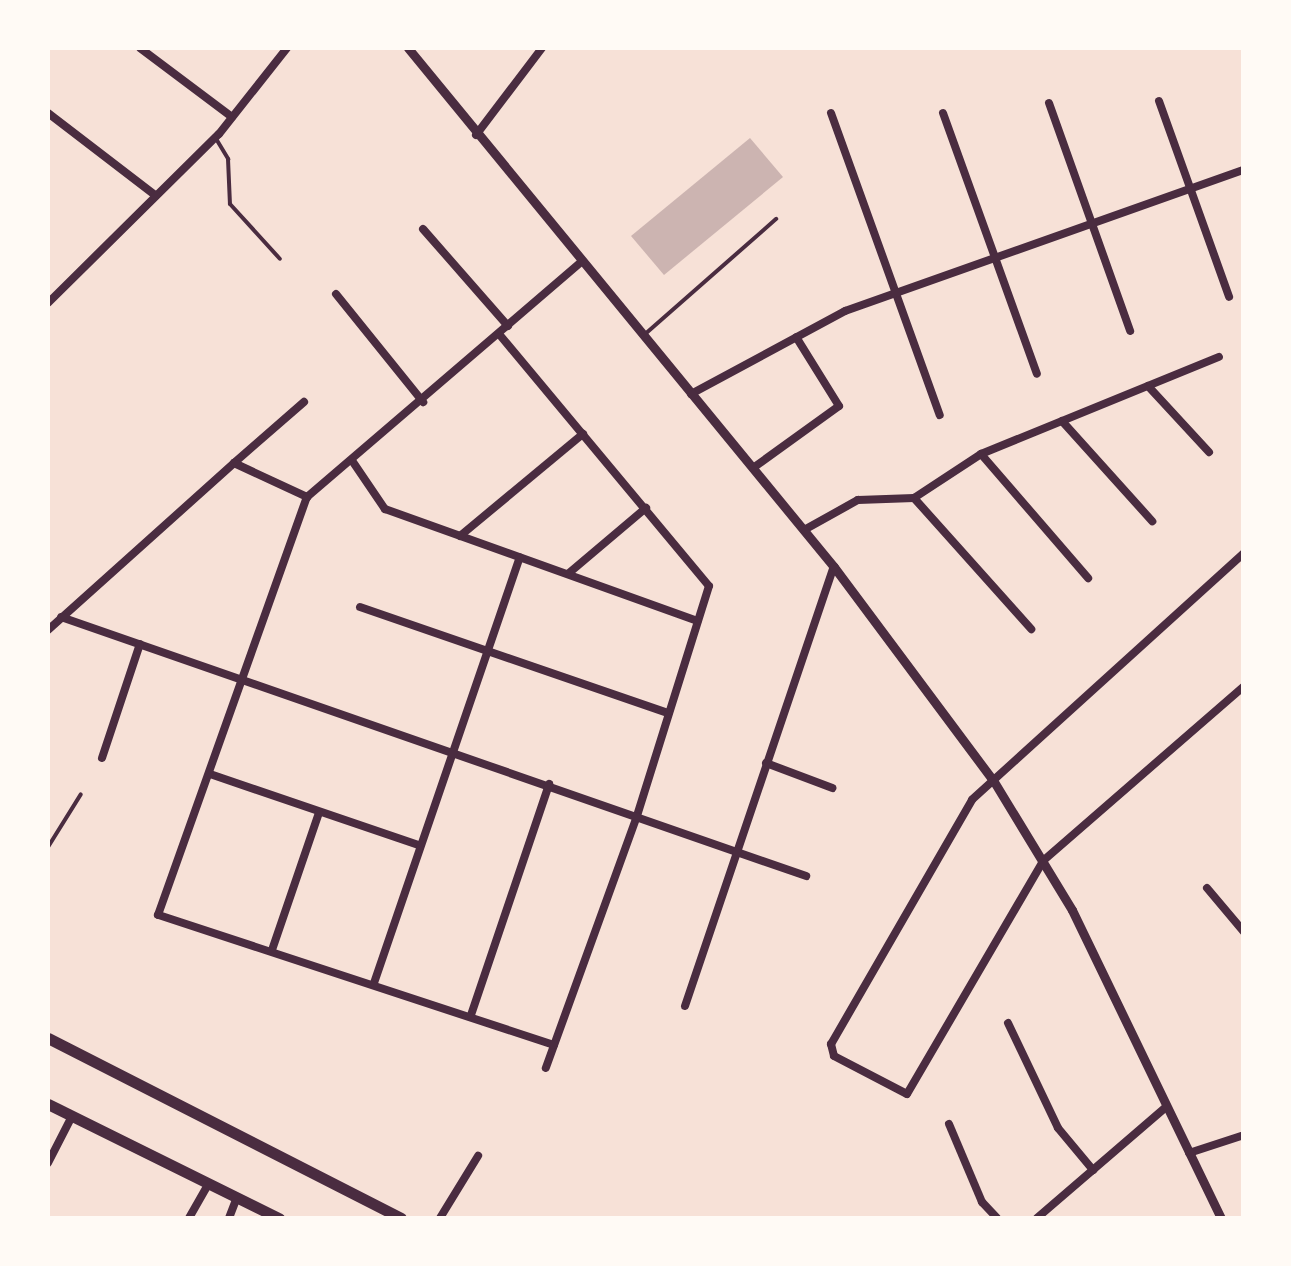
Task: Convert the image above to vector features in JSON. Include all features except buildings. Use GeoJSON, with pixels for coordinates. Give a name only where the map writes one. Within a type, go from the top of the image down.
{"type":"FeatureCollection","features":[{"type":"Feature","properties":{"kind":"highway"},"geometry":{"type":"LineString","coordinates":[[48,1038],[401,1218]]}},
{"type":"Feature","properties":{"kind":"highway"},"geometry":{"type":"LineString","coordinates":[[48,1104],[279,1218]]}},
{"type":"Feature","properties":{"kind":"street"},"geometry":{"type":"LineString","coordinates":[[140,48],[232,118]]}},
{"type":"Feature","properties":{"kind":"street"},"geometry":{"type":"LineString","coordinates":[[48,303],[216,137],[287,48]]}},
{"type":"Feature","properties":{"kind":"street"},"geometry":{"type":"LineString","coordinates":[[408,48],[834,567],[992,780],[1044,860],[1221,1218]]}},
{"type":"Feature","properties":{"kind":"street"},"geometry":{"type":"LineString","coordinates":[[476,135],[542,48]]}},
{"type":"Feature","properties":{"kind":"street"},"geometry":{"type":"LineString","coordinates":[[1159,101],[1229,297]]}},
{"type":"Feature","properties":{"kind":"street"},"geometry":{"type":"LineString","coordinates":[[1049,103],[1130,331]]}},
{"type":"Feature","properties":{"kind":"street"},"geometry":{"type":"LineString","coordinates":[[830,112],[940,415]]}},
{"type":"Feature","properties":{"kind":"street"},"geometry":{"type":"LineString","coordinates":[[48,113],[156,196]]}},
{"type":"Feature","properties":{"kind":"street"},"geometry":{"type":"LineString","coordinates":[[943,114],[1037,374]]}},
{"type":"Feature","properties":{"kind":"street"},"geometry":{"type":"LineString","coordinates":[[692,394],[796,337],[894,292],[1244,170]]}},
{"type":"Feature","properties":{"kind":"street"},"geometry":{"type":"LineString","coordinates":[[423,229],[508,326]]}},
{"type":"Feature","properties":{"kind":"street"},"geometry":{"type":"LineString","coordinates":[[554,1045],[158,915],[307,497],[423,402],[581,262]]}},
{"type":"Feature","properties":{"kind":"street"},"geometry":{"type":"LineString","coordinates":[[336,294],[423,402]]}},
{"type":"Feature","properties":{"kind":"street"},"geometry":{"type":"LineString","coordinates":[[498,334],[709,586],[637,816],[546,1068]]}},
{"type":"Feature","properties":{"kind":"street"},"geometry":{"type":"LineString","coordinates":[[752,468],[839,406],[796,337]]}},
{"type":"Feature","properties":{"kind":"street"},"geometry":{"type":"LineString","coordinates":[[804,530],[858,500],[914,498],[980,454],[1218,357]]}},
{"type":"Feature","properties":{"kind":"street"},"geometry":{"type":"LineString","coordinates":[[1148,386],[1209,452]]}},
{"type":"Feature","properties":{"kind":"street"},"geometry":{"type":"LineString","coordinates":[[48,630],[304,402]]}},
{"type":"Feature","properties":{"kind":"street"},"geometry":{"type":"LineString","coordinates":[[1062,421],[1152,521]]}},
{"type":"Feature","properties":{"kind":"street"},"geometry":{"type":"LineString","coordinates":[[460,536],[584,434]]}},
{"type":"Feature","properties":{"kind":"street"},"geometry":{"type":"LineString","coordinates":[[980,454],[1088,578]]}},
{"type":"Feature","properties":{"kind":"street"},"geometry":{"type":"LineString","coordinates":[[352,462],[386,510],[698,621]]}},
{"type":"Feature","properties":{"kind":"street"},"geometry":{"type":"LineString","coordinates":[[234,463],[307,497]]}},
{"type":"Feature","properties":{"kind":"street"},"geometry":{"type":"LineString","coordinates":[[914,498],[1032,629]]}},
{"type":"Feature","properties":{"kind":"street"},"geometry":{"type":"LineString","coordinates":[[569,574],[646,508]]}},
{"type":"Feature","properties":{"kind":"street"},"geometry":{"type":"LineString","coordinates":[[1244,553],[972,800],[831,1044],[834,1056],[907,1094],[1044,860],[1244,686]]}},
{"type":"Feature","properties":{"kind":"street"},"geometry":{"type":"LineString","coordinates":[[374,984],[520,556]]}},
{"type":"Feature","properties":{"kind":"street"},"geometry":{"type":"LineString","coordinates":[[684,1006],[834,567]]}},
{"type":"Feature","properties":{"kind":"street"},"geometry":{"type":"LineString","coordinates":[[360,607],[668,712]]}},
{"type":"Feature","properties":{"kind":"street"},"geometry":{"type":"LineString","coordinates":[[61,617],[806,876]]}},
{"type":"Feature","properties":{"kind":"street"},"geometry":{"type":"LineString","coordinates":[[102,758],[140,644]]}},
{"type":"Feature","properties":{"kind":"street"},"geometry":{"type":"LineString","coordinates":[[766,763],[832,788]]}},
{"type":"Feature","properties":{"kind":"street"},"geometry":{"type":"LineString","coordinates":[[210,774],[419,845]]}},
{"type":"Feature","properties":{"kind":"street"},"geometry":{"type":"LineString","coordinates":[[471,1015],[548,784]]}},
{"type":"Feature","properties":{"kind":"street"},"geometry":{"type":"LineString","coordinates":[[272,950],[319,813]]}},
{"type":"Feature","properties":{"kind":"street"},"geometry":{"type":"LineString","coordinates":[[1208,888],[1244,932]]}},
{"type":"Feature","properties":{"kind":"street"},"geometry":{"type":"LineString","coordinates":[[1008,1023],[1058,1128],[1093,1170]]}},
{"type":"Feature","properties":{"kind":"street"},"geometry":{"type":"LineString","coordinates":[[1037,1218],[1166,1108]]}},
{"type":"Feature","properties":{"kind":"street"},"geometry":{"type":"LineString","coordinates":[[48,1163],[72,1116]]}},
{"type":"Feature","properties":{"kind":"street"},"geometry":{"type":"LineString","coordinates":[[950,1124],[982,1202],[997,1218]]}},
{"type":"Feature","properties":{"kind":"street"},"geometry":{"type":"LineString","coordinates":[[1189,1153],[1244,1135]]}},
{"type":"Feature","properties":{"kind":"street"},"geometry":{"type":"LineString","coordinates":[[440,1218],[478,1156]]}},
{"type":"Feature","properties":{"kind":"street"},"geometry":{"type":"LineString","coordinates":[[189,1218],[208,1183]]}},
{"type":"Feature","properties":{"kind":"street"},"geometry":{"type":"LineString","coordinates":[[228,1218],[237,1197]]}},
{"type":"Feature","properties":{"kind":"lane"},"geometry":{"type":"LineString","coordinates":[[216,137],[231,170],[230,204],[280,259]]}},
{"type":"Feature","properties":{"kind":"lane"},"geometry":{"type":"LineString","coordinates":[[643,335],[776,219]]}},
{"type":"Feature","properties":{"kind":"lane"},"geometry":{"type":"LineString","coordinates":[[48,846],[81,794]]}}]}
